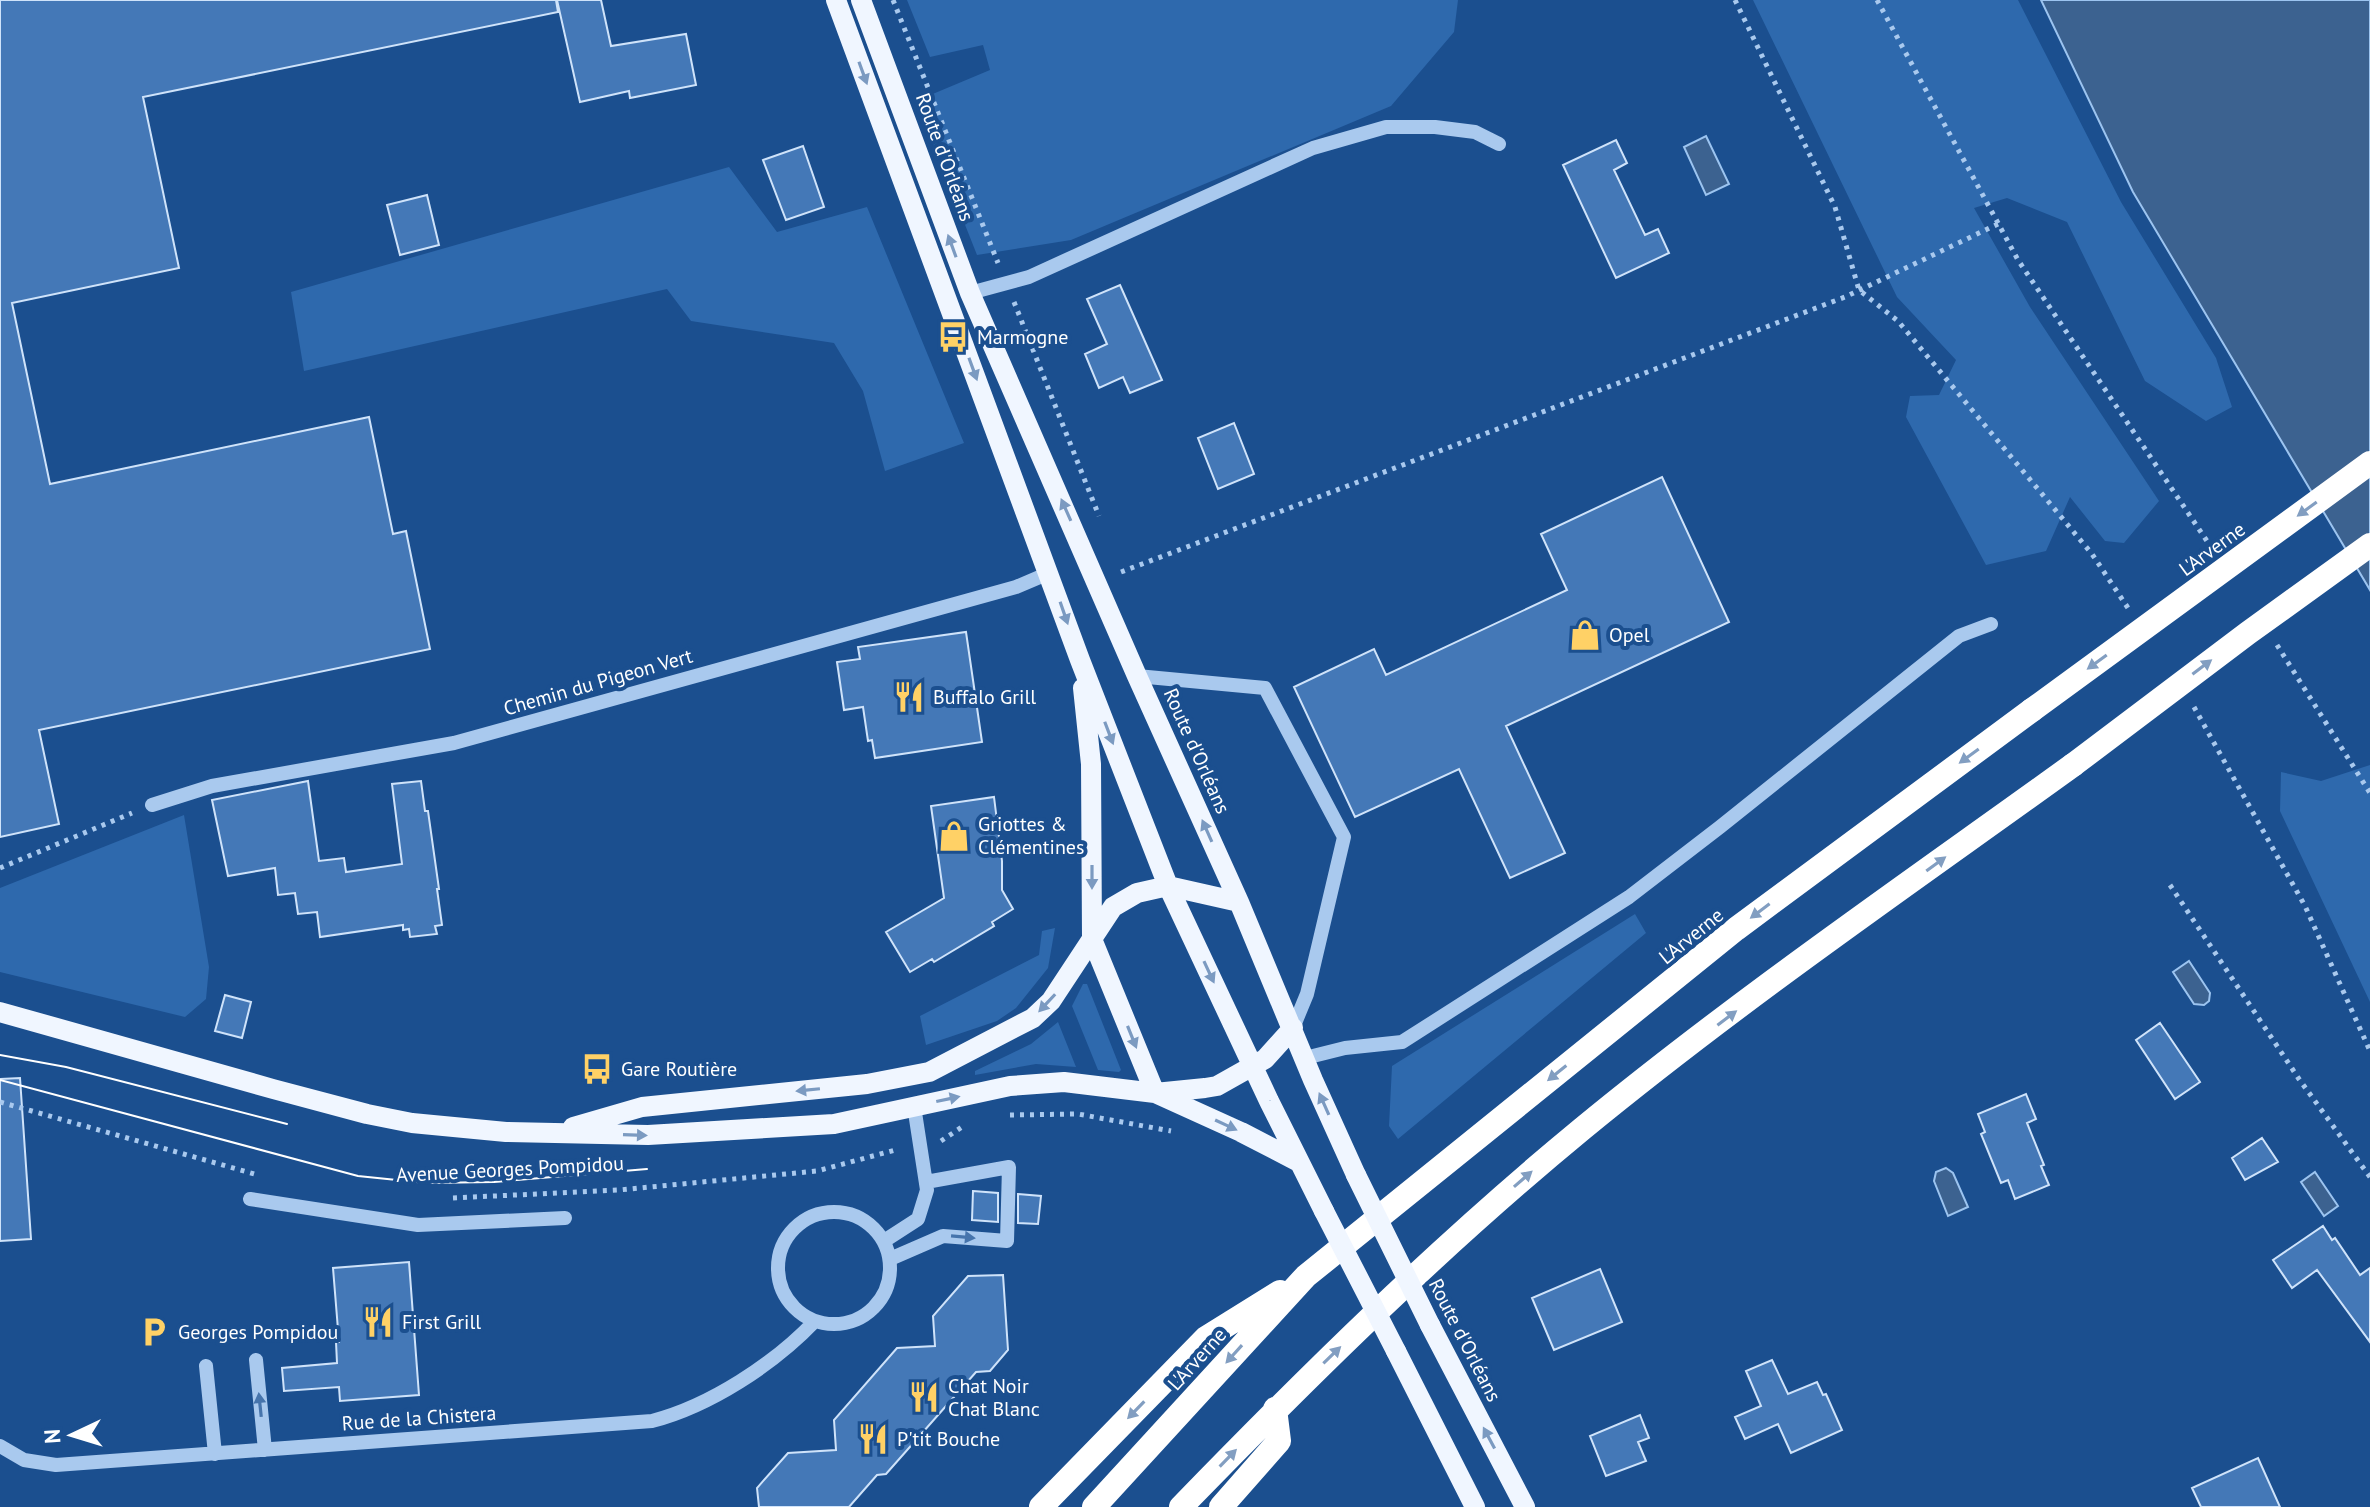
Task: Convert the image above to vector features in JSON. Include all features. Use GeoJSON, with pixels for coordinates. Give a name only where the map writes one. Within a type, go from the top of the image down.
{"type":"FeatureCollection","features":[{"type":"Feature","properties":{"kind":"highway","name":"L'Arverne"},"geometry":{"type":"LineString","coordinates":[[1094,1507],[1306,1276],[1736,929],[2370,463]]}},
{"type":"Feature","properties":{"kind":"highway"},"geometry":{"type":"LineString","coordinates":[[1181,1507],[1275,1409],[1450,1242],[1583,1129],[1774,982],[2370,545]]}},
{"type":"Feature","properties":{"kind":"highway"},"geometry":{"type":"LineString","coordinates":[[1041,1507],[1206,1338],[1306,1276]]}},
{"type":"Feature","properties":{"kind":"highway"},"geometry":{"type":"LineString","coordinates":[[1221,1507],[1279,1441],[1275,1409]]}},
{"type":"Feature","properties":{"kind":"main road"},"geometry":{"type":"LineString","coordinates":[[836,0],[1080,660],[1168,886],[1299,1162],[1475,1507]]}},
{"type":"Feature","properties":{"kind":"main road","name":"Route d'Orléans"},"geometry":{"type":"LineString","coordinates":[[861,0],[970,293],[1356,1175],[1525,1507]]}},
{"type":"Feature","properties":{"kind":"main road"},"geometry":{"type":"LineString","coordinates":[[1080,660],[1091,764],[1092,939],[1155,1093],[1299,1162]]}},
{"type":"Feature","properties":{"kind":"main road"},"geometry":{"type":"LineString","coordinates":[[1168,886],[1239,902]]}},
{"type":"Feature","properties":{"kind":"main road","name":"Avenue Georges Pompidou"},"geometry":{"type":"LineString","coordinates":[[557,1131],[642,1107],[867,1084],[929,1072],[1033,1018],[1051,1001],[1113,907],[1137,893],[1168,886]]}},
{"type":"Feature","properties":{"kind":"main road","name":"Avenue Georges Pompidou"},"geometry":{"type":"LineString","coordinates":[[0,1012],[367,1114],[455,1128],[506,1132],[648,1135],[834,1124],[1010,1086],[1064,1082],[1155,1093]]}},
{"type":"Feature","properties":{"kind":"main road"},"geometry":{"type":"LineString","coordinates":[[1155,1093],[1217,1086],[1265,1059],[1293,1028]]}},
{"type":"Feature","properties":{"kind":"street"},"geometry":{"type":"LineString","coordinates":[[970,293],[1029,277],[1313,148],[1386,127],[1435,127],[1475,132],[1499,144]]}},
{"type":"Feature","properties":{"kind":"street","name":"Chemin du Pigeon Vert"},"geometry":{"type":"LineString","coordinates":[[152,805],[212,786],[454,743],[1016,587],[1049,573]]}},
{"type":"Feature","properties":{"kind":"street"},"geometry":{"type":"LineString","coordinates":[[1305,1058],[1345,1048],[1402,1042],[1629,897],[1959,636],[1991,624]]}},
{"type":"Feature","properties":{"kind":"street"},"geometry":{"type":"LineString","coordinates":[[1137,676],[1265,688],[1344,837],[1307,994],[1293,1028]]}},
{"type":"Feature","properties":{"kind":"street"},"geometry":{"type":"LineString","coordinates":[[884,1241],[918,1219],[927,1190],[914,1106]]}},
{"type":"Feature","properties":{"kind":"street"},"geometry":{"type":"LineString","coordinates":[[890,1259],[943,1236],[1007,1241],[1009,1167],[926,1182]]}},
{"type":"Feature","properties":{"kind":"street"},"geometry":{"type":"LineString","coordinates":[[250,1199],[418,1225],[565,1218]]}},
{"type":"Feature","properties":{"kind":"street"},"geometry":{"type":"LineString","coordinates":[[841,1212],[858,1217],[873,1227],[884,1241],[890,1259],[889,1278],[883,1297],[870,1311],[853,1321],[834,1324],[815,1321],[793,1305],[780,1282],[778,1264],[783,1246],[792,1231],[806,1220],[823,1213],[841,1212]]}},
{"type":"Feature","properties":{"kind":"street","name":"Rue de la Chistera"},"geometry":{"type":"LineString","coordinates":[[0,1446],[24,1460],[56,1465],[652,1421],[694,1407],[719,1393],[790,1347],[815,1321]]}},
{"type":"Feature","properties":{"kind":"street"},"geometry":{"type":"LineString","coordinates":[[256,1360],[265,1450]]}},
{"type":"Feature","properties":{"kind":"street"},"geometry":{"type":"LineString","coordinates":[[206,1366],[215,1454]]}},
{"type":"Feature","properties":{"kind":"path"},"geometry":{"type":"LineString","coordinates":[[1735,0],[1835,207],[1859,290],[1898,321],[2092,554],[2136,620]]}},
{"type":"Feature","properties":{"kind":"path"},"geometry":{"type":"LineString","coordinates":[[1877,0],[2018,260],[2211,548]]}},
{"type":"Feature","properties":{"kind":"path"},"geometry":{"type":"LineString","coordinates":[[1121,572],[1859,290],[1998,224]]}},
{"type":"Feature","properties":{"kind":"path"},"geometry":{"type":"LineString","coordinates":[[2273,640],[2370,793]]}},
{"type":"Feature","properties":{"kind":"path"},"geometry":{"type":"LineString","coordinates":[[2189,700],[2207,726],[2305,906],[2370,1051]]}},
{"type":"Feature","properties":{"kind":"path"},"geometry":{"type":"LineString","coordinates":[[0,868],[152,805]]}},
{"type":"Feature","properties":{"kind":"path"},"geometry":{"type":"LineString","coordinates":[[2170,885],[2299,1079],[2370,1177]]}},
{"type":"Feature","properties":{"kind":"path"},"geometry":{"type":"LineString","coordinates":[[0,1102],[272,1179]]}},
{"type":"Feature","properties":{"kind":"path"},"geometry":{"type":"LineString","coordinates":[[1001,1115],[1078,1114],[1175,1132]]}},
{"type":"Feature","properties":{"kind":"path"},"geometry":{"type":"LineString","coordinates":[[941,1141],[961,1126],[976,1121]]}},
{"type":"Feature","properties":{"kind":"path","name":"Avenue Georges Pompidou"},"geometry":{"type":"LineString","coordinates":[[441,1199],[619,1190],[817,1171],[887,1152]]}},
{"type":"Feature","properties":{"kind":"shaded area"},"geometry":{"type":"Polygon","coordinates":[[[907,0],[1458,0],[1454,32],[1391,106],[1071,240],[977,255],[916,101],[990,70],[983,45],[930,57],[907,0]]]}},
{"type":"Feature","properties":{"kind":"shaded area"},"geometry":{"type":"Polygon","coordinates":[[[1753,0],[2018,0],[2121,202],[2216,358],[2232,407],[2206,421],[2145,381],[2067,222],[2007,198],[1974,208],[2030,307],[2159,501],[2124,543],[2105,541],[2070,497],[2046,551],[1986,565],[1906,417],[1910,396],[1939,395],[1956,360],[1897,297],[1753,0]]]}},
{"type":"Feature","properties":{"kind":"shaded area"},"geometry":{"type":"Polygon","coordinates":[[[2041,0],[2370,0],[2370,590],[2133,192],[2041,0]]]}},
{"type":"Feature","properties":{"kind":"shaded area"},"geometry":{"type":"Polygon","coordinates":[[[1706,136],[1729,184],[1706,195],[1684,147],[1706,136]]]}},
{"type":"Feature","properties":{"kind":"shaded area"},"geometry":{"type":"Polygon","coordinates":[[[729,167],[777,232],[867,207],[964,443],[885,471],[863,391],[834,343],[691,321],[667,289],[304,371],[291,292],[729,167]]]}},
{"type":"Feature","properties":{"kind":"shaded area"},"geometry":{"type":"Polygon","coordinates":[[[2370,765],[2370,1002],[2280,811],[2281,772],[2321,781],[2370,765]]]}},
{"type":"Feature","properties":{"kind":"shaded area"},"geometry":{"type":"Polygon","coordinates":[[[184,815],[209,967],[206,999],[185,1017],[0,972],[0,888],[184,815]]]}},
{"type":"Feature","properties":{"kind":"shaded area"},"geometry":{"type":"Polygon","coordinates":[[[1635,914],[1646,933],[1398,1139],[1389,1126],[1392,1066],[1635,914]]]}},
{"type":"Feature","properties":{"kind":"shaded area"},"geometry":{"type":"Polygon","coordinates":[[[1055,928],[1048,968],[1016,1008],[997,1021],[926,1045],[920,1016],[1039,955],[1042,931],[1055,928]]]}},
{"type":"Feature","properties":{"kind":"shaded area"},"geometry":{"type":"Polygon","coordinates":[[[2189,961],[2210,993],[2209,1001],[2204,1005],[2194,1004],[2173,972],[2189,961]]]}},
{"type":"Feature","properties":{"kind":"shaded area"},"geometry":{"type":"Polygon","coordinates":[[[1083,984],[1087,984],[1121,1070],[1119,1072],[1098,1070],[1072,1006],[1083,984]]]}},
{"type":"Feature","properties":{"kind":"shaded area"},"geometry":{"type":"Polygon","coordinates":[[[1058,1022],[1076,1067],[1036,1064],[975,1075],[975,1071],[1031,1044],[1058,1022]]]}},
{"type":"Feature","properties":{"kind":"shaded area"},"geometry":{"type":"Polygon","coordinates":[[[1946,1168],[1953,1173],[1968,1207],[1948,1216],[1934,1181],[1936,1172],[1946,1168]]]}},
{"type":"Feature","properties":{"kind":"shaded area"},"geometry":{"type":"Polygon","coordinates":[[[2315,1172],[2338,1206],[2324,1216],[2301,1182],[2315,1172]]]}},
{"type":"Feature","properties":{"kind":"building"},"geometry":{"type":"Polygon","coordinates":[[[0,0],[556,0],[558,12],[143,97],[179,268],[12,303],[50,484],[369,417],[393,534],[406,531],[430,649],[39,730],[59,824],[0,837],[0,0]]]}},
{"type":"Feature","properties":{"kind":"building"},"geometry":{"type":"Polygon","coordinates":[[[557,0],[601,0],[611,46],[686,34],[696,85],[630,98],[629,91],[580,102],[557,0]]]}},
{"type":"Feature","properties":{"kind":"building"},"geometry":{"type":"Polygon","coordinates":[[[1616,140],[1627,163],[1614,170],[1645,235],[1658,229],[1669,253],[1616,278],[1563,165],[1616,140]]]}},
{"type":"Feature","properties":{"kind":"building"},"geometry":{"type":"Polygon","coordinates":[[[803,146],[824,207],[786,220],[763,160],[803,146]]]}},
{"type":"Feature","properties":{"kind":"building"},"geometry":{"type":"Polygon","coordinates":[[[427,195],[439,245],[400,255],[387,205],[427,195]]]}},
{"type":"Feature","properties":{"kind":"building"},"geometry":{"type":"Polygon","coordinates":[[[1120,285],[1162,380],[1130,393],[1123,377],[1099,388],[1085,354],[1107,344],[1087,299],[1120,285]]]}},
{"type":"Feature","properties":{"kind":"building"},"geometry":{"type":"Polygon","coordinates":[[[1234,423],[1254,474],[1218,489],[1198,438],[1234,423]]]}},
{"type":"Feature","properties":{"kind":"building","name":"Opel"},"geometry":{"type":"Polygon","coordinates":[[[1662,477],[1729,622],[1506,726],[1565,853],[1510,878],[1459,769],[1355,817],[1294,687],[1374,649],[1386,675],[1567,590],[1541,534],[1662,477]]]}},
{"type":"Feature","properties":{"kind":"building","name":"Buffalo Grill"},"geometry":{"type":"Polygon","coordinates":[[[966,632],[982,742],[875,758],[872,740],[868,741],[863,707],[844,710],[837,662],[860,659],[858,647],[966,632]]]}},
{"type":"Feature","properties":{"kind":"building"},"geometry":{"type":"Polygon","coordinates":[[[308,781],[319,861],[344,858],[346,872],[402,864],[392,784],[421,781],[439,889],[442,925],[435,926],[437,934],[410,937],[409,929],[403,930],[403,925],[320,937],[317,912],[298,914],[295,893],[278,895],[275,868],[228,876],[212,800],[308,781]]]}},
{"type":"Feature","properties":{"kind":"building"},"geometry":{"type":"Polygon","coordinates":[[[994,797],[1002,861],[1002,890],[1013,909],[992,922],[994,926],[934,962],[932,959],[910,972],[886,932],[944,898],[931,806],[994,797]]]}},
{"type":"Feature","properties":{"kind":"building"},"geometry":{"type":"Polygon","coordinates":[[[225,995],[251,1002],[242,1038],[215,1031],[225,995]]]}},
{"type":"Feature","properties":{"kind":"building"},"geometry":{"type":"Polygon","coordinates":[[[2160,1023],[2200,1082],[2175,1099],[2136,1040],[2160,1023]]]}},
{"type":"Feature","properties":{"kind":"building"},"geometry":{"type":"Polygon","coordinates":[[[20,1078],[31,1239],[0,1241],[0,1079],[20,1078]]]}},
{"type":"Feature","properties":{"kind":"building"},"geometry":{"type":"Polygon","coordinates":[[[2026,1094],[2036,1119],[2027,1123],[2049,1185],[2015,1199],[2008,1180],[2001,1183],[1981,1134],[1985,1132],[1978,1114],[2026,1094]]]}},
{"type":"Feature","properties":{"kind":"building"},"geometry":{"type":"Polygon","coordinates":[[[2262,1138],[2278,1162],[2245,1180],[2232,1158],[2262,1138]]]}},
{"type":"Feature","properties":{"kind":"building"},"geometry":{"type":"Polygon","coordinates":[[[973,1191],[998,1193],[998,1222],[972,1220],[973,1191]]]}},
{"type":"Feature","properties":{"kind":"building"},"geometry":{"type":"Polygon","coordinates":[[[1018,1194],[1041,1196],[1038,1224],[1018,1223],[1018,1194]]]}},
{"type":"Feature","properties":{"kind":"building"},"geometry":{"type":"Polygon","coordinates":[[[2323,1226],[2360,1275],[2370,1268],[2370,1342],[2317,1270],[2292,1288],[2273,1260],[2323,1226]]]}},
{"type":"Feature","properties":{"kind":"building"},"geometry":{"type":"Polygon","coordinates":[[[409,1262],[419,1395],[340,1401],[339,1387],[284,1391],[282,1368],[337,1363],[336,1342],[339,1342],[333,1268],[409,1262]]]}},
{"type":"Feature","properties":{"kind":"building"},"geometry":{"type":"Polygon","coordinates":[[[1600,1269],[1622,1322],[1554,1350],[1532,1298],[1600,1269]]]}},
{"type":"Feature","properties":{"kind":"building"},"geometry":{"type":"Polygon","coordinates":[[[1003,1275],[1008,1350],[990,1371],[976,1372],[886,1474],[877,1475],[849,1507],[759,1507],[757,1488],[788,1453],[836,1450],[834,1420],[897,1348],[935,1346],[933,1316],[968,1276],[1003,1275]]]}},
{"type":"Feature","properties":{"kind":"building"},"geometry":{"type":"Polygon","coordinates":[[[1772,1360],[1788,1394],[1817,1382],[1823,1395],[1826,1394],[1842,1430],[1791,1453],[1778,1424],[1745,1439],[1735,1417],[1761,1406],[1746,1371],[1772,1360]]]}},
{"type":"Feature","properties":{"kind":"building"},"geometry":{"type":"Polygon","coordinates":[[[1640,1415],[1649,1438],[1638,1442],[1646,1461],[1606,1476],[1590,1436],[1640,1415]]]}},
{"type":"Feature","properties":{"kind":"building"},"geometry":{"type":"Polygon","coordinates":[[[2258,1458],[2280,1507],[2201,1507],[2192,1488],[2258,1458]]]}},
{"type":"Feature","properties":{"kind":"tram line"},"geometry":{"type":"LineString","coordinates":[[0,1055],[66,1067],[287,1124]]}},
{"type":"Feature","properties":{"kind":"tram line"},"geometry":{"type":"LineString","coordinates":[[0,1080],[358,1176],[426,1183],[494,1182],[647,1169]]}},
{"type":"Feature","properties":{"kind":"place","name":"Marmogne"},"geometry":{"type":"Point","coordinates":[953,337]}},
{"type":"Feature","properties":{"kind":"place","name":"Opel"},"geometry":{"type":"Point","coordinates":[1585,635]}},
{"type":"Feature","properties":{"kind":"place","name":"Buffalo Grill"},"geometry":{"type":"Point","coordinates":[909,697]}},
{"type":"Feature","properties":{"kind":"place","name":"Griottes & Clémentines"},"geometry":{"type":"Point","coordinates":[954,836]}},
{"type":"Feature","properties":{"kind":"place","name":"Gare Routière"},"geometry":{"type":"Point","coordinates":[597,1069]}},
{"type":"Feature","properties":{"kind":"place","name":"First Grill"},"geometry":{"type":"Point","coordinates":[378,1322]}},
{"type":"Feature","properties":{"kind":"place","name":"Georges Pompidou"},"geometry":{"type":"Point","coordinates":[154,1332]}},
{"type":"Feature","properties":{"kind":"place","name":"Chat Noir Chat Blanc"},"geometry":{"type":"Point","coordinates":[924,1397]}},
{"type":"Feature","properties":{"kind":"place","name":"P'tit Bouche"},"geometry":{"type":"Point","coordinates":[873,1439]}}]}
